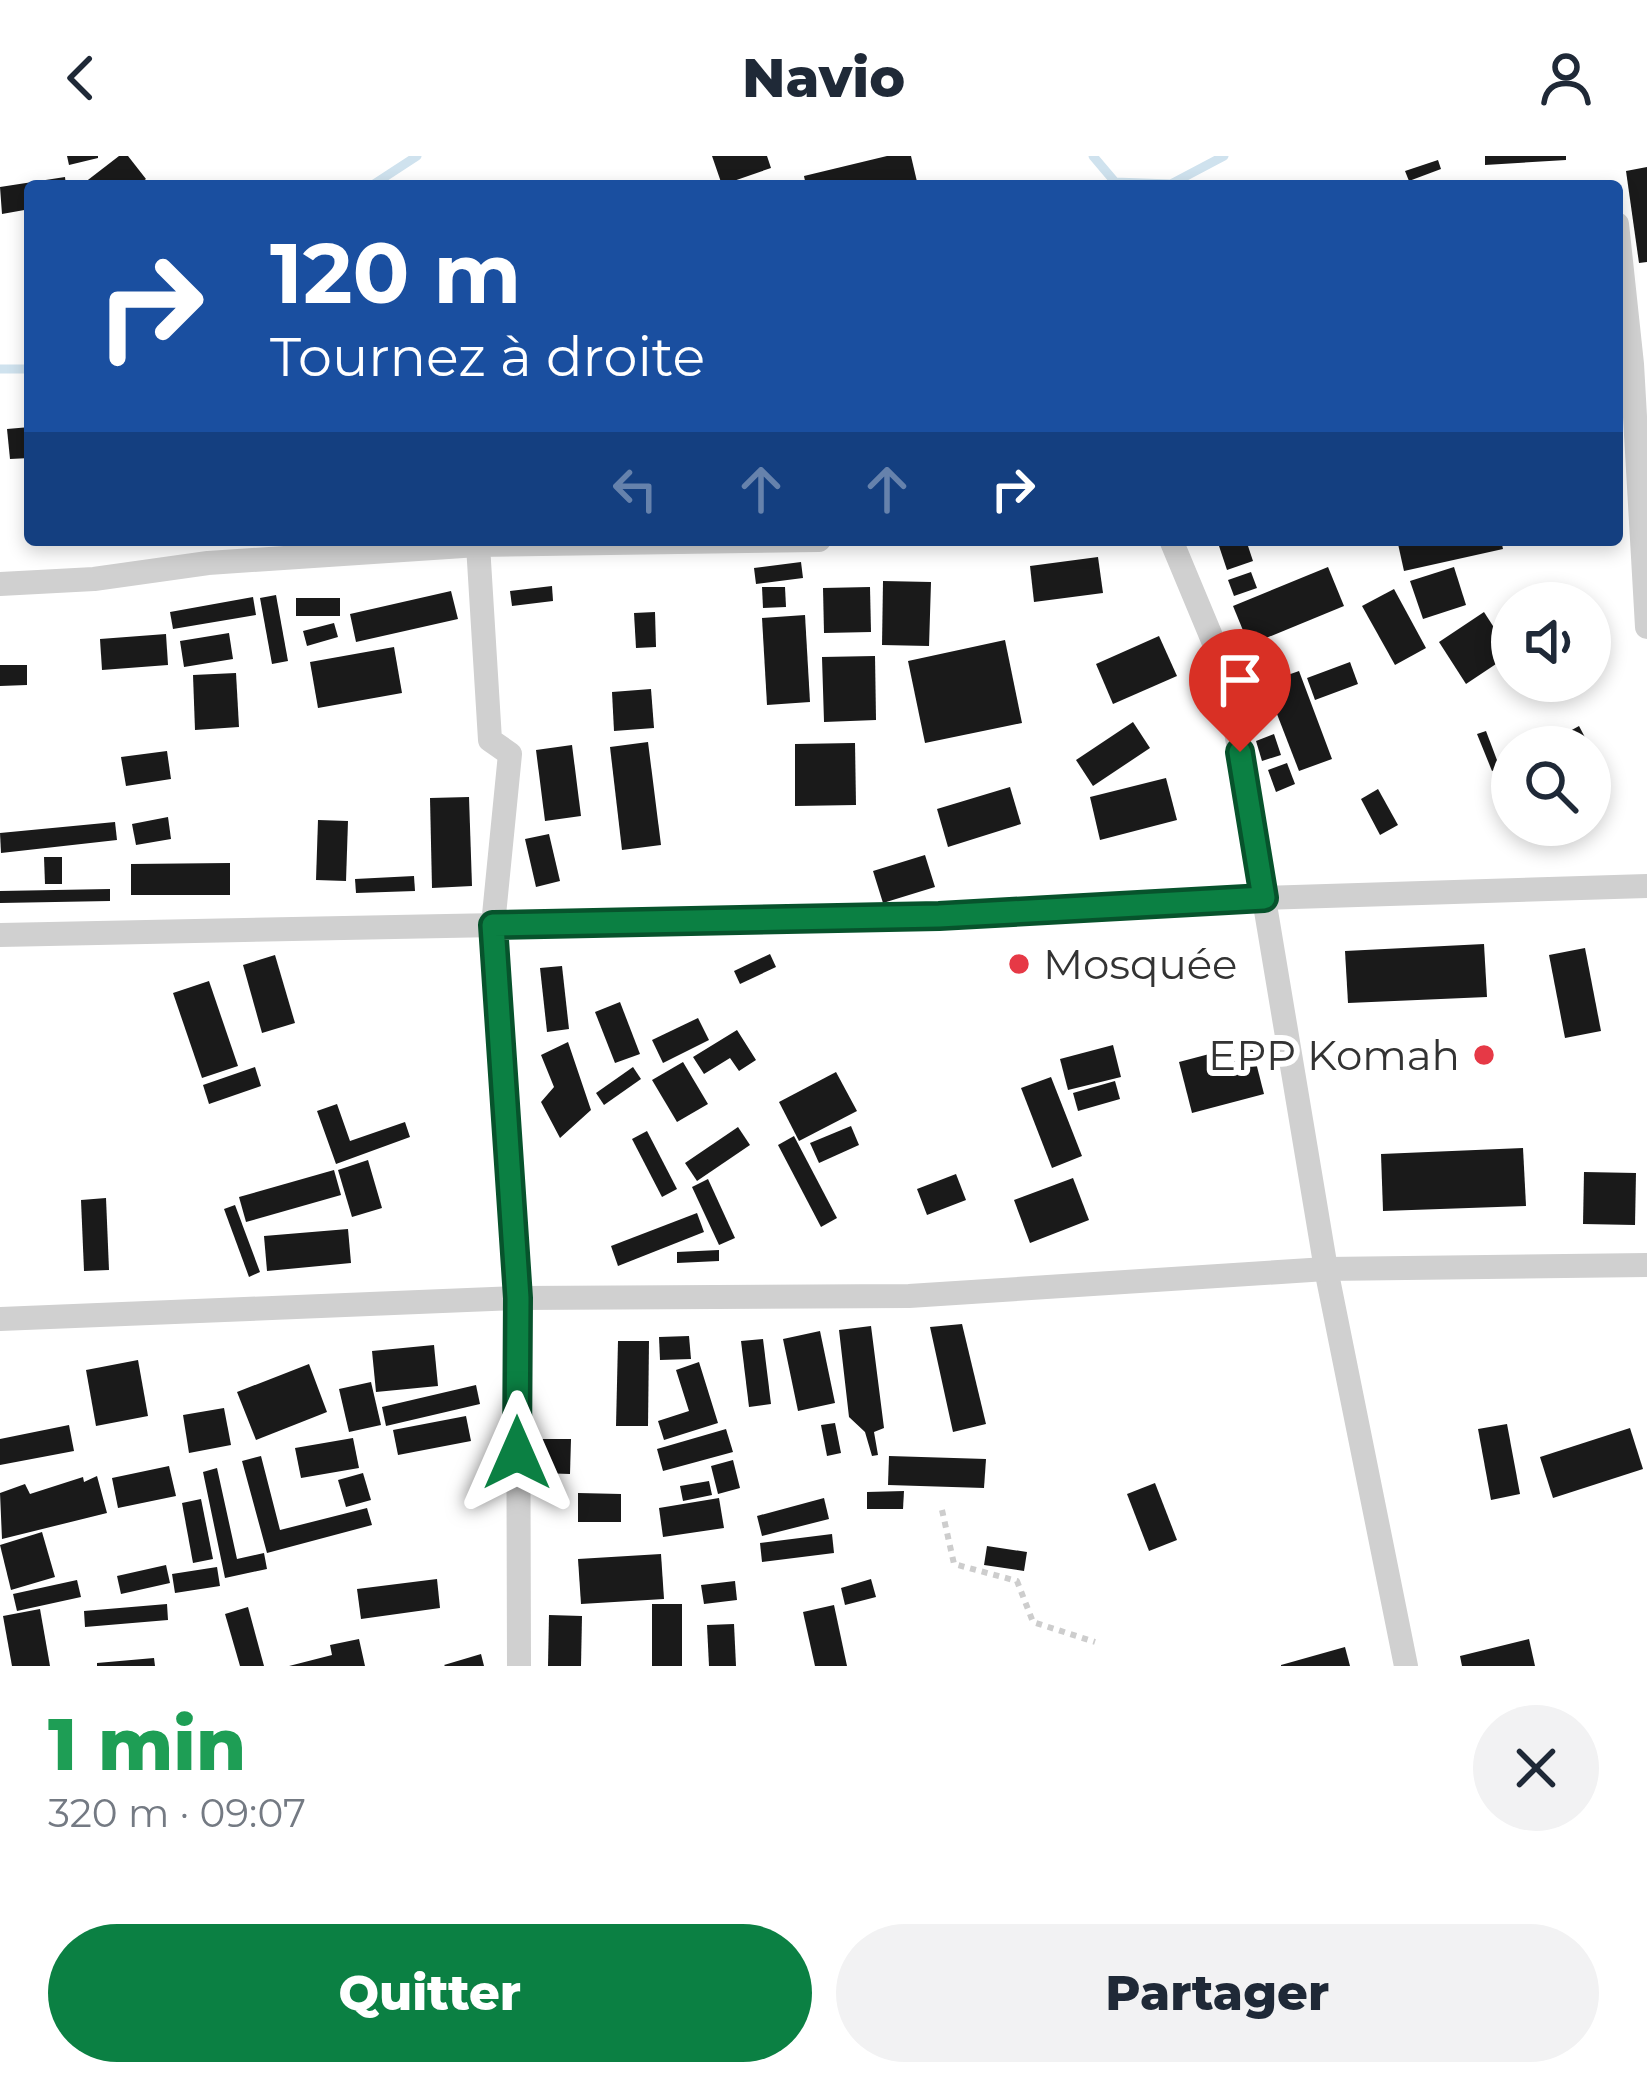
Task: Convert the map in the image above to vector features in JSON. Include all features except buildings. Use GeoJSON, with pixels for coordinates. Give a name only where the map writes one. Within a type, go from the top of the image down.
{"type":"FeatureCollection","features":[{"type":"Feature","properties":{"kind":"street"},"geometry":{"type":"LineString","coordinates":[[1623,260],[1640,362],[1647,627]]}},
{"type":"Feature","properties":{"kind":"street"},"geometry":{"type":"LineString","coordinates":[[0,584],[94,579],[208,562],[462,546]]}},
{"type":"Feature","properties":{"kind":"street"},"geometry":{"type":"LineString","coordinates":[[478,546],[490,740],[510,754],[493,925],[518,1298],[519,1666]]}},
{"type":"Feature","properties":{"kind":"street"},"geometry":{"type":"LineString","coordinates":[[1174,546],[1226,672],[1326,1269],[1406,1666]]}},
{"type":"Feature","properties":{"kind":"street"},"geometry":{"type":"LineString","coordinates":[[0,935],[939,916],[1264,898],[1647,886]]}},
{"type":"Feature","properties":{"kind":"street"},"geometry":{"type":"LineString","coordinates":[[0,1319],[518,1298],[909,1296],[1326,1269],[1647,1265]]}},
{"type":"Feature","properties":{"kind":"path"},"geometry":{"type":"LineString","coordinates":[[942,1510],[955,1564],[1017,1581],[1033,1622],[1095,1642]]}},
{"type":"Feature","properties":{"kind":"waterway"},"geometry":{"type":"LineString","coordinates":[[380,180],[417,156]]}},
{"type":"Feature","properties":{"kind":"waterway"},"geometry":{"type":"LineString","coordinates":[[1093,156],[1113,180]]}},
{"type":"Feature","properties":{"kind":"waterway"},"geometry":{"type":"LineString","coordinates":[[1179,180],[1224,156]]}},
{"type":"Feature","properties":{"kind":"waterway"},"geometry":{"type":"LineString","coordinates":[[0,369],[24,369]]}},
{"type":"Feature","properties":{"kind":"place","name":"Mosquée"},"geometry":{"type":"Point","coordinates":[1019,964]}},
{"type":"Feature","properties":{"kind":"place","name":"EPP Komah"},"geometry":{"type":"Point","coordinates":[1484,1055]}},
{"type":"Feature","properties":{"kind":"route"},"geometry":{"type":"LineString","coordinates":[[517,1453],[518,1298],[493,925],[939,916],[1264,898],[1240,752]]}}]}
